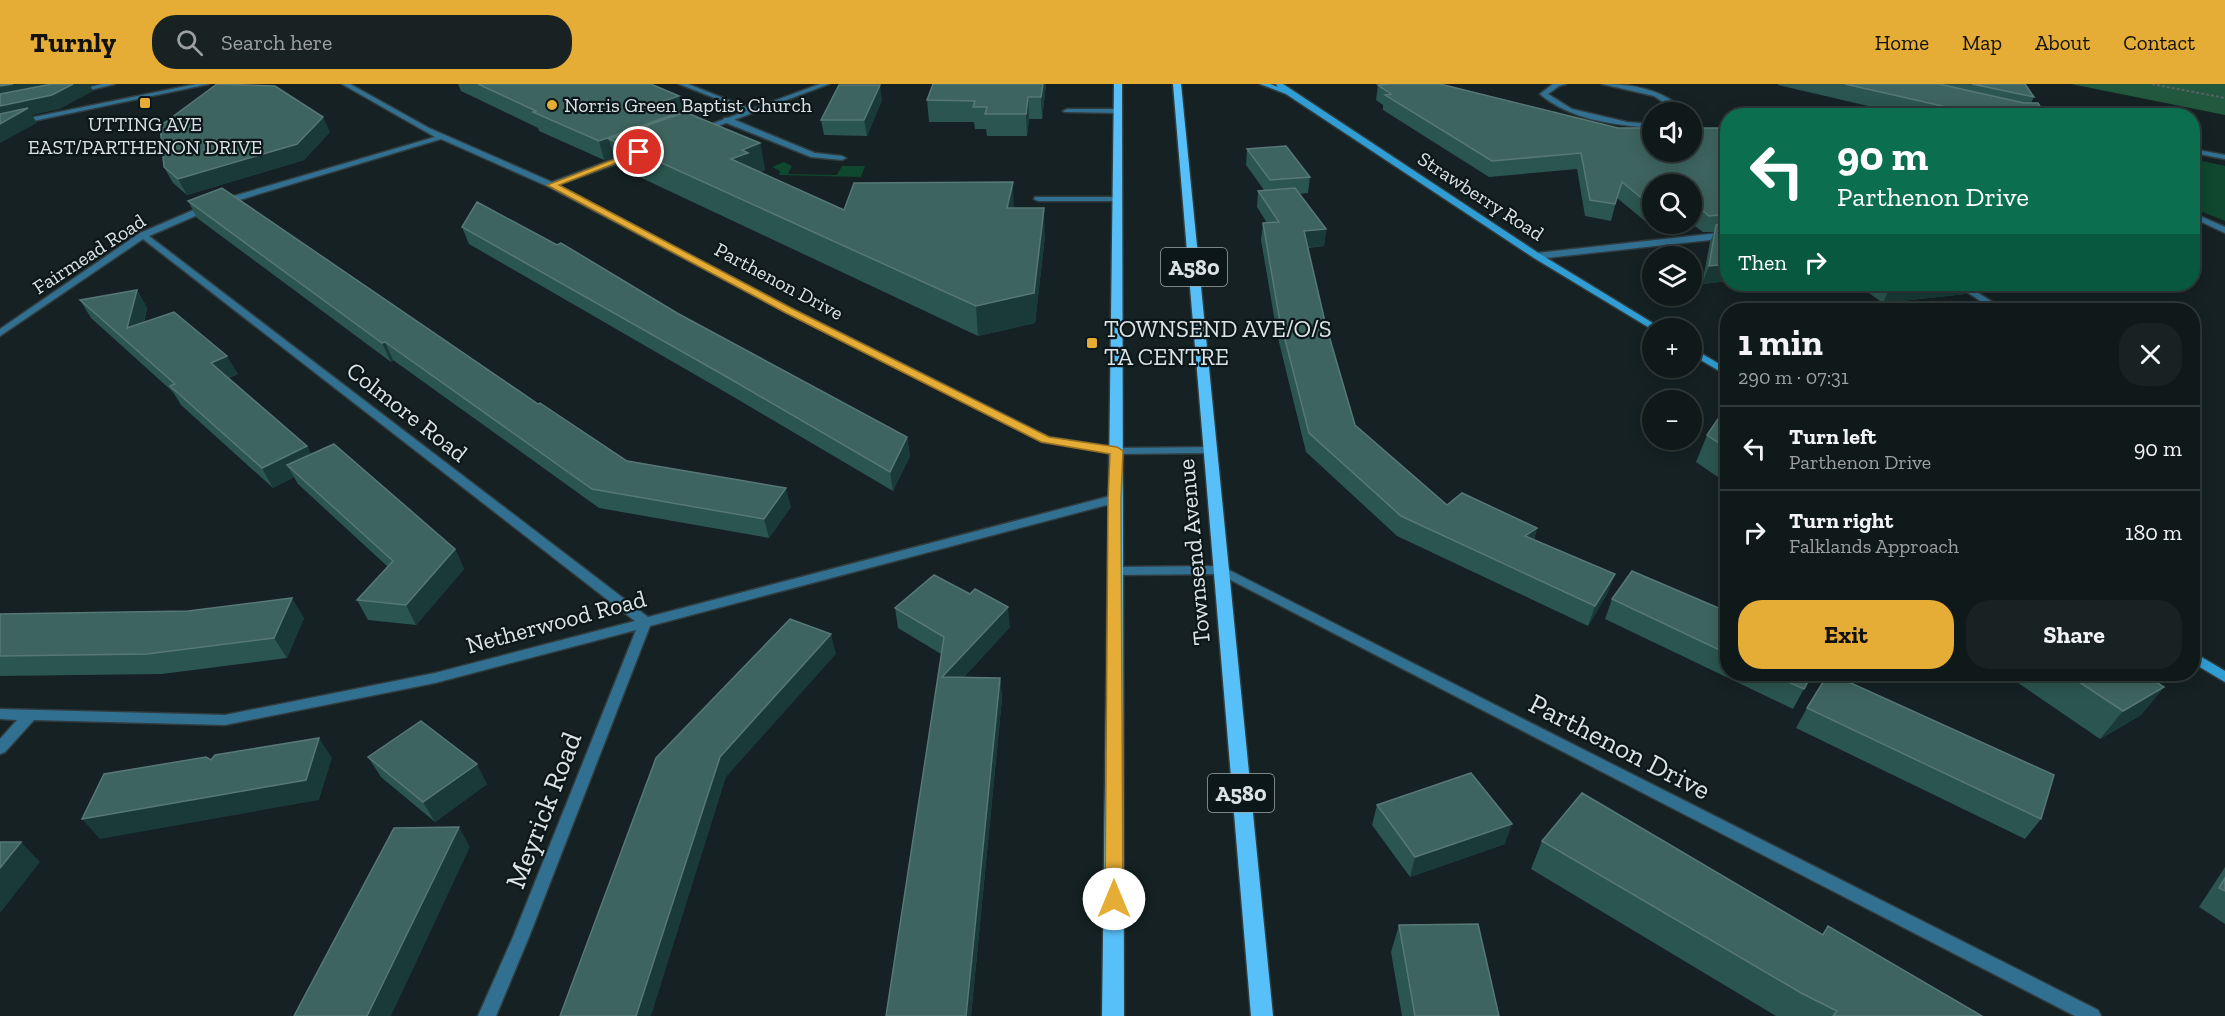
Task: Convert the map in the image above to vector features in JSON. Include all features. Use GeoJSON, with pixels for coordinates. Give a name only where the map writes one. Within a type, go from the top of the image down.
{"type":"FeatureCollection","features":[{"type":"Feature","properties":{"kind":"main road"},"geometry":{"type":"LineString","coordinates":[[1113,1016],[1118,84]]}},
{"type":"Feature","properties":{"kind":"main road","name":"Townsend Avenue"},"geometry":{"type":"LineString","coordinates":[[1177,84],[1262,1016]]}},
{"type":"Feature","properties":{"kind":"main road","name":"Strawberry Road"},"geometry":{"type":"LineString","coordinates":[[1263,84],[1288,92]]}},
{"type":"Feature","properties":{"kind":"main road","name":"Strawberry Road"},"geometry":{"type":"LineString","coordinates":[[1279,84],[1538,256],[1642,319]]}},
{"type":"Feature","properties":{"kind":"main road"},"geometry":{"type":"LineString","coordinates":[[1702,357],[1720,368]]}},
{"type":"Feature","properties":{"kind":"main road"},"geometry":{"type":"LineString","coordinates":[[2200,661],[2225,677]]}},
{"type":"Feature","properties":{"kind":"street"},"geometry":{"type":"LineString","coordinates":[[67,93],[112,84]]}},
{"type":"Feature","properties":{"kind":"street"},"geometry":{"type":"LineString","coordinates":[[0,126],[206,84]]}},
{"type":"Feature","properties":{"kind":"street","name":"Parthenon Drive"},"geometry":{"type":"LineString","coordinates":[[345,84],[441,137],[552,185],[790,311],[1046,440],[1117,451],[1211,450]]}},
{"type":"Feature","properties":{"kind":"street"},"geometry":{"type":"LineString","coordinates":[[682,84],[752,111]]}},
{"type":"Feature","properties":{"kind":"street"},"geometry":{"type":"LineString","coordinates":[[694,132],[824,84]]}},
{"type":"Feature","properties":{"kind":"street"},"geometry":{"type":"LineString","coordinates":[[1563,84],[1557,84],[1543,94],[1570,111],[1642,125]]}},
{"type":"Feature","properties":{"kind":"street"},"geometry":{"type":"LineString","coordinates":[[1605,84],[1642,86],[1670,102]]}},
{"type":"Feature","properties":{"kind":"street"},"geometry":{"type":"LineString","coordinates":[[1067,111],[1118,111]]}},
{"type":"Feature","properties":{"kind":"street"},"geometry":{"type":"LineString","coordinates":[[727,120],[814,155],[842,158]]}},
{"type":"Feature","properties":{"kind":"street","name":"Fairmead Road"},"geometry":{"type":"LineString","coordinates":[[0,333],[143,235],[213,205],[441,137]]}},
{"type":"Feature","properties":{"kind":"street"},"geometry":{"type":"LineString","coordinates":[[552,185],[639,152]]}},
{"type":"Feature","properties":{"kind":"street"},"geometry":{"type":"LineString","coordinates":[[2200,153],[2225,158]]}},
{"type":"Feature","properties":{"kind":"street"},"geometry":{"type":"LineString","coordinates":[[1038,199],[1117,199]]}},
{"type":"Feature","properties":{"kind":"street"},"geometry":{"type":"LineString","coordinates":[[2200,218],[2225,230]]}},
{"type":"Feature","properties":{"kind":"street","name":"Colmore Road"},"geometry":{"type":"LineString","coordinates":[[143,235],[645,622]]}},
{"type":"Feature","properties":{"kind":"street"},"geometry":{"type":"LineString","coordinates":[[1538,256],[1720,236]]}},
{"type":"Feature","properties":{"kind":"street"},"geometry":{"type":"LineString","coordinates":[[1970,291],[1989,303]]}},
{"type":"Feature","properties":{"kind":"street","name":"Netherwood Road"},"geometry":{"type":"LineString","coordinates":[[0,714],[225,720],[435,678],[1114,499]]}},
{"type":"Feature","properties":{"kind":"street","name":"Parthenon Drive"},"geometry":{"type":"LineString","coordinates":[[1114,571],[1221,570],[2092,1016]]}},
{"type":"Feature","properties":{"kind":"street","name":"Meyrick Road"},"geometry":{"type":"LineString","coordinates":[[487,1016],[521,937],[645,622]]}},
{"type":"Feature","properties":{"kind":"street"},"geometry":{"type":"LineString","coordinates":[[0,748],[31,714]]}},
{"type":"Feature","properties":{"kind":"path"},"geometry":{"type":"LineString","coordinates":[[2152,84],[2225,98]]}},
{"type":"Feature","properties":{"kind":"green space"},"geometry":{"type":"Polygon","coordinates":[[[2071,84],[2225,84],[2225,115],[2200,110],[2200,108],[2071,84]]]}},
{"type":"Feature","properties":{"kind":"green space"},"geometry":{"type":"Polygon","coordinates":[[[2200,161],[2225,166],[2225,221],[2200,211],[2200,161]]]}},
{"type":"Feature","properties":{"kind":"green space"},"geometry":{"type":"Polygon","coordinates":[[[784,162],[792,166],[788,174],[837,175],[842,166],[865,166],[861,177],[779,175],[780,171],[772,167],[784,162]]]}},
{"type":"Feature","properties":{"kind":"building"},"geometry":{"type":"Polygon","coordinates":[[[52,84],[73,84],[52,95],[0,106],[0,94],[52,84]]]}},
{"type":"Feature","properties":{"kind":"building"},"geometry":{"type":"Polygon","coordinates":[[[217,84],[275,86],[323,117],[297,144],[178,179],[164,167],[160,126],[217,84]]]}},
{"type":"Feature","properties":{"kind":"building"},"geometry":{"type":"Polygon","coordinates":[[[478,84],[651,84],[679,96],[652,105],[675,114],[599,141],[533,112],[536,111],[478,84]]]}},
{"type":"Feature","properties":{"kind":"building"},"geometry":{"type":"Polygon","coordinates":[[[933,84],[1043,84],[1041,97],[1028,97],[1026,114],[985,114],[987,107],[973,107],[975,101],[927,100],[933,84]]]}},
{"type":"Feature","properties":{"kind":"building"},"geometry":{"type":"Polygon","coordinates":[[[1440,84],[1618,128],[1642,128],[1642,162],[1702,162],[1702,128],[1720,128],[1720,215],[1709,216],[1702,210],[1702,174],[1642,174],[1642,198],[1622,182],[1615,204],[1590,200],[1581,153],[1492,161],[1385,95],[1391,94],[1378,85],[1440,84]]]}},
{"type":"Feature","properties":{"kind":"building"},"geometry":{"type":"Polygon","coordinates":[[[1845,84],[1939,84],[2024,103],[2038,103],[2041,108],[1951,108],[1845,84]]]}},
{"type":"Feature","properties":{"kind":"building"},"geometry":{"type":"Polygon","coordinates":[[[1972,84],[2025,84],[2034,97],[1972,84]]]}},
{"type":"Feature","properties":{"kind":"building"},"geometry":{"type":"Polygon","coordinates":[[[839,85],[880,85],[864,120],[821,120],[839,85]]]}},
{"type":"Feature","properties":{"kind":"building"},"geometry":{"type":"Polygon","coordinates":[[[28,108],[0,124],[0,114],[28,108]]]}},
{"type":"Feature","properties":{"kind":"building"},"geometry":{"type":"Polygon","coordinates":[[[685,112],[760,143],[742,150],[748,153],[731,159],[844,210],[854,183],[1013,182],[1007,208],[1044,208],[1034,293],[976,306],[609,139],[685,112]]]}},
{"type":"Feature","properties":{"kind":"building"},"geometry":{"type":"Polygon","coordinates":[[[1286,146],[1310,177],[1270,180],[1247,149],[1286,146]]]}},
{"type":"Feature","properties":{"kind":"building"},"geometry":{"type":"Polygon","coordinates":[[[222,188],[538,404],[540,403],[627,461],[786,488],[764,519],[592,489],[385,342],[382,343],[188,201],[222,188]]]}},
{"type":"Feature","properties":{"kind":"building"},"geometry":{"type":"Polygon","coordinates":[[[1295,188],[1326,229],[1304,231],[1325,322],[1355,425],[1447,505],[1462,493],[1537,528],[1525,536],[1615,574],[1595,606],[1401,516],[1309,433],[1279,316],[1263,223],[1279,222],[1258,191],[1295,188]]]}},
{"type":"Feature","properties":{"kind":"building"},"geometry":{"type":"Polygon","coordinates":[[[477,202],[557,245],[561,243],[677,313],[907,437],[890,472],[462,227],[477,202]]]}},
{"type":"Feature","properties":{"kind":"building"},"geometry":{"type":"Polygon","coordinates":[[[1716,225],[1720,225],[1720,265],[1709,266],[1716,225]]]}},
{"type":"Feature","properties":{"kind":"building"},"geometry":{"type":"Polygon","coordinates":[[[137,290],[127,328],[174,312],[227,356],[211,363],[307,446],[262,468],[170,386],[175,384],[80,300],[137,290]]]}},
{"type":"Feature","properties":{"kind":"building"},"geometry":{"type":"Polygon","coordinates":[[[1720,416],[1720,444],[1707,435],[1720,416]]]}},
{"type":"Feature","properties":{"kind":"building"},"geometry":{"type":"Polygon","coordinates":[[[334,444],[455,549],[406,605],[357,600],[393,561],[287,465],[334,444]]]}},
{"type":"Feature","properties":{"kind":"building"},"geometry":{"type":"Polygon","coordinates":[[[1632,571],[1720,609],[1720,650],[1612,599],[1632,571]]]}},
{"type":"Feature","properties":{"kind":"building"},"geometry":{"type":"Polygon","coordinates":[[[934,575],[970,594],[975,589],[1008,607],[942,677],[1000,678],[966,1016],[886,1016],[944,637],[895,608],[934,575]]]}},
{"type":"Feature","properties":{"kind":"building"},"geometry":{"type":"Polygon","coordinates":[[[292,598],[274,638],[147,654],[0,656],[0,614],[188,611],[292,598]]]}},
{"type":"Feature","properties":{"kind":"building"},"geometry":{"type":"Polygon","coordinates":[[[790,619],[831,634],[720,757],[636,1016],[560,1016],[656,758],[790,619]]]}},
{"type":"Feature","properties":{"kind":"building"},"geometry":{"type":"Polygon","coordinates":[[[1786,681],[1808,681],[1804,689],[1786,681]]]}},
{"type":"Feature","properties":{"kind":"building"},"geometry":{"type":"Polygon","coordinates":[[[1824,681],[1846,681],[2054,775],[2041,819],[1807,708],[1824,681]]]}},
{"type":"Feature","properties":{"kind":"building"},"geometry":{"type":"Polygon","coordinates":[[[2078,681],[2154,681],[2164,687],[2123,711],[2078,681]]]}},
{"type":"Feature","properties":{"kind":"building"},"geometry":{"type":"Polygon","coordinates":[[[421,721],[477,764],[423,802],[368,757],[421,721]]]}},
{"type":"Feature","properties":{"kind":"building"},"geometry":{"type":"Polygon","coordinates":[[[319,738],[306,780],[82,819],[104,774],[206,757],[211,760],[215,755],[319,738]]]}},
{"type":"Feature","properties":{"kind":"building"},"geometry":{"type":"Polygon","coordinates":[[[1471,773],[1512,824],[1415,857],[1377,805],[1471,773]]]}},
{"type":"Feature","properties":{"kind":"building"},"geometry":{"type":"Polygon","coordinates":[[[1582,793],[1823,935],[1828,926],[1982,1016],[1833,1016],[1837,1011],[1803,994],[1542,841],[1582,793]]]}},
{"type":"Feature","properties":{"kind":"building"},"geometry":{"type":"Polygon","coordinates":[[[459,827],[367,1016],[294,1016],[394,828],[459,827]]]}},
{"type":"Feature","properties":{"kind":"building"},"geometry":{"type":"Polygon","coordinates":[[[0,842],[21,842],[0,868],[0,842]]]}},
{"type":"Feature","properties":{"kind":"building"},"geometry":{"type":"Polygon","coordinates":[[[2225,878],[2225,891],[2219,888],[2225,878]]]}},
{"type":"Feature","properties":{"kind":"building"},"geometry":{"type":"Polygon","coordinates":[[[1478,924],[1499,1016],[1415,1016],[1399,925],[1478,924]]]}},
{"type":"Feature","properties":{"kind":"place","name":"UTTING AVE EAST/PARTHENON DRIVE"},"geometry":{"type":"Point","coordinates":[145,103]}},
{"type":"Feature","properties":{"kind":"place","name":"Norris Green Baptist Church"},"geometry":{"type":"Point","coordinates":[552,105]}},
{"type":"Feature","properties":{"kind":"place","name":"TOWNSEND AVE/O/S TA CENTRE"},"geometry":{"type":"Point","coordinates":[1092,343]}},
{"type":"Feature","properties":{"kind":"route"},"geometry":{"type":"LineString","coordinates":[[639,152],[552,185],[790,311],[1046,440],[1117,451],[1114,499],[1114,899]]}}]}
